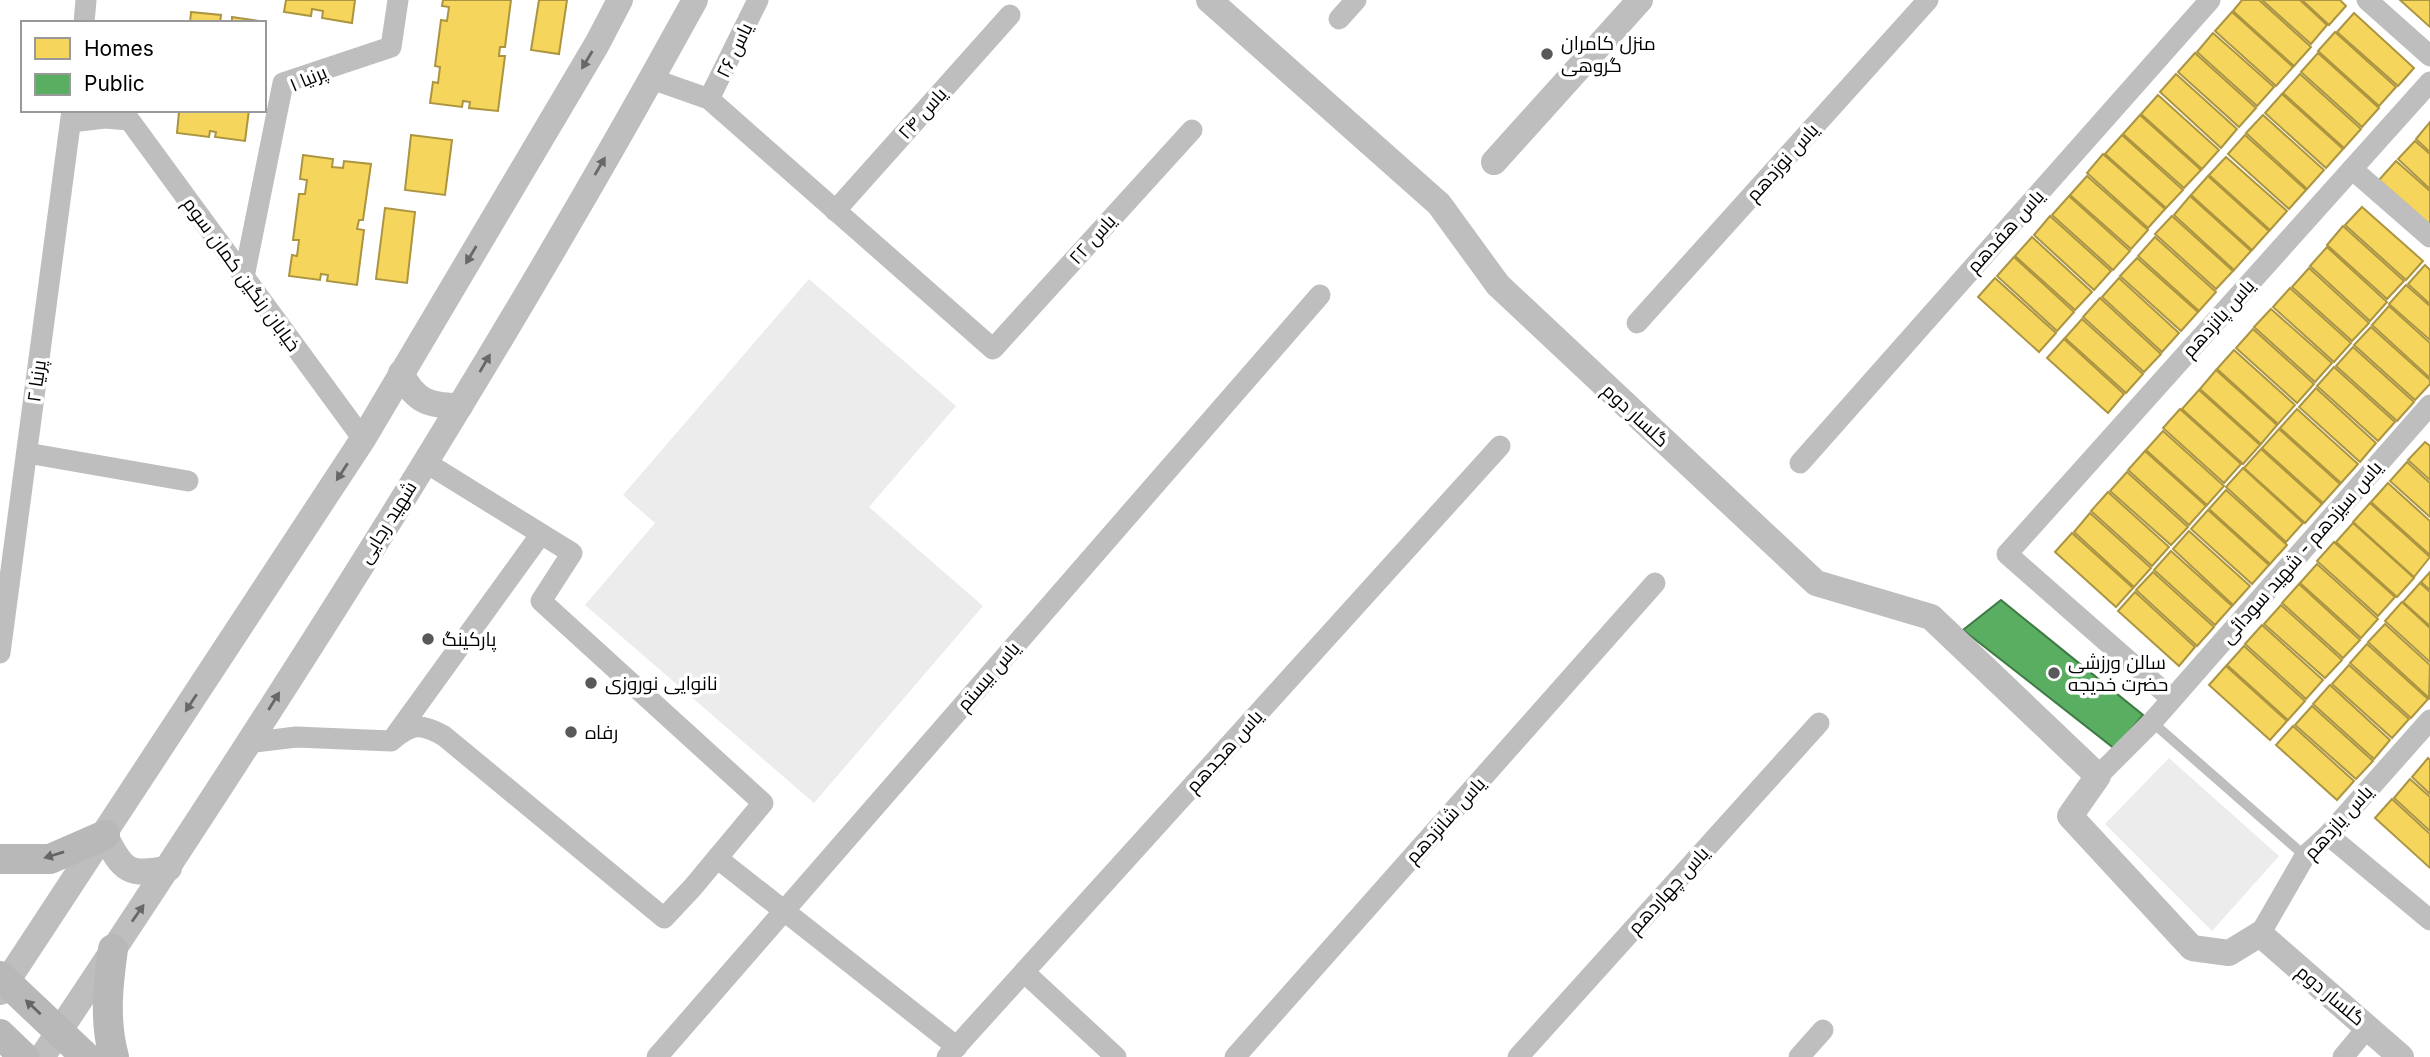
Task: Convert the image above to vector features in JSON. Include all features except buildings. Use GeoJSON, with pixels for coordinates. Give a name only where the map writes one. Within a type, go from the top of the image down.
{"type":"FeatureCollection","features":[{"type":"Feature","properties":{"kind":"main road"},"geometry":{"type":"LineString","coordinates":[[0,859],[50,859],[105,835]]}},
{"type":"Feature","properties":{"kind":"main road"},"geometry":{"type":"LineString","coordinates":[[113,949],[107,1002],[108,1027],[114,1057]]}},
{"type":"Feature","properties":{"kind":"main road"},"geometry":{"type":"LineString","coordinates":[[2,983],[86,1057]]}},
{"type":"Feature","properties":{"kind":"main road"},"geometry":{"type":"LineString","coordinates":[[0,1034],[24,1057]]}},
{"type":"Feature","properties":{"kind":"street"},"geometry":{"type":"LineString","coordinates":[[84,21],[86,0]]}},
{"type":"Feature","properties":{"kind":"street","name":"پرنیا ۱"},"geometry":{"type":"LineString","coordinates":[[244,277],[284,83],[390,47],[398,0]]}},
{"type":"Feature","properties":{"kind":"street"},"geometry":{"type":"LineString","coordinates":[[2,983],[105,835],[363,439],[597,44],[620,0]]}},
{"type":"Feature","properties":{"kind":"street","name":"شهید رجایی"},"geometry":{"type":"LineString","coordinates":[[42,1057],[169,868],[460,406],[652,79],[695,0]]}},
{"type":"Feature","properties":{"kind":"street","name":"یاس ۲۶"},"geometry":{"type":"LineString","coordinates":[[709,99],[758,0]]}},
{"type":"Feature","properties":{"kind":"street","name":"گلسار دوم"},"geometry":{"type":"LineString","coordinates":[[1209,0],[1439,204],[1498,285],[1816,583],[1931,617],[2098,776]]}},
{"type":"Feature","properties":{"kind":"street"},"geometry":{"type":"LineString","coordinates":[[1339,19],[1356,0]]}},
{"type":"Feature","properties":{"kind":"street"},"geometry":{"type":"LineString","coordinates":[[1494,162],[1640,0]]}},
{"type":"Feature","properties":{"kind":"street","name":"یاس نوزدهم"},"geometry":{"type":"LineString","coordinates":[[1637,323],[1927,0]]}},
{"type":"Feature","properties":{"kind":"street","name":"یاس هفدهم"},"geometry":{"type":"LineString","coordinates":[[1800,463],[2210,0]]}},
{"type":"Feature","properties":{"kind":"street"},"geometry":{"type":"LineString","coordinates":[[2367,0],[2430,56]]}},
{"type":"Feature","properties":{"kind":"street","name":"یاس ۲۴"},"geometry":{"type":"LineString","coordinates":[[835,211],[1010,15]]}},
{"type":"Feature","properties":{"kind":"street"},"geometry":{"type":"LineString","coordinates":[[652,79],[709,99],[835,211]]}},
{"type":"Feature","properties":{"kind":"street","name":"یاس پانزدهم"},"geometry":{"type":"LineString","coordinates":[[2172,698],[2007,554],[2430,82]]}},
{"type":"Feature","properties":{"kind":"street"},"geometry":{"type":"LineString","coordinates":[[71,116],[105,118],[125,115]]}},
{"type":"Feature","properties":{"kind":"street","name":"خیابان رنگین کمان سوم"},"geometry":{"type":"LineString","coordinates":[[125,115],[363,439]]}},
{"type":"Feature","properties":{"kind":"street","name":"پرنیا ۲"},"geometry":{"type":"LineString","coordinates":[[0,653],[71,116]]}},
{"type":"Feature","properties":{"kind":"street","name":"یاس ۲۲"},"geometry":{"type":"LineString","coordinates":[[835,211],[993,349],[1192,130]]}},
{"type":"Feature","properties":{"kind":"street"},"geometry":{"type":"LineString","coordinates":[[2352,169],[2430,236]]}},
{"type":"Feature","properties":{"kind":"street","name":"یاس بیستم"},"geometry":{"type":"LineString","coordinates":[[657,1057],[1320,295]]}},
{"type":"Feature","properties":{"kind":"street"},"geometry":{"type":"LineString","coordinates":[[401,373],[408,387],[423,401],[439,406],[460,406]]}},
{"type":"Feature","properties":{"kind":"street","name":"یاس سیزدهم - شهید سودائی"},"geometry":{"type":"LineString","coordinates":[[2098,776],[2152,722],[2430,405]]}},
{"type":"Feature","properties":{"kind":"street","name":"یاس هجدهم"},"geometry":{"type":"LineString","coordinates":[[952,1052],[1500,446]]}},
{"type":"Feature","properties":{"kind":"street"},"geometry":{"type":"LineString","coordinates":[[27,453],[188,481]]}},
{"type":"Feature","properties":{"kind":"street"},"geometry":{"type":"LineString","coordinates":[[248,743],[296,737],[391,741],[405,730],[425,726],[444,736],[664,918],[763,803],[541,601],[572,553],[425,462]]}},
{"type":"Feature","properties":{"kind":"street"},"geometry":{"type":"LineString","coordinates":[[391,741],[541,534]]}},
{"type":"Feature","properties":{"kind":"street","name":"یاس شانزدهم"},"geometry":{"type":"LineString","coordinates":[[1235,1057],[1655,583]]}},
{"type":"Feature","properties":{"kind":"street","name":"یاس یازدهم"},"geometry":{"type":"LineString","coordinates":[[2260,934],[2305,856],[2328,835],[2430,720]]}},
{"type":"Feature","properties":{"kind":"street","name":"یاس چهاردهم"},"geometry":{"type":"LineString","coordinates":[[1518,1057],[1819,723]]}},
{"type":"Feature","properties":{"kind":"street"},"geometry":{"type":"LineString","coordinates":[[2098,776],[2070,816],[2192,948],[2229,953],[2260,934]]}},
{"type":"Feature","properties":{"kind":"street"},"geometry":{"type":"LineString","coordinates":[[105,835],[115,857],[126,867],[144,874],[169,868]]}},
{"type":"Feature","properties":{"kind":"street"},"geometry":{"type":"LineString","coordinates":[[2328,835],[2430,920]]}},
{"type":"Feature","properties":{"kind":"street"},"geometry":{"type":"LineString","coordinates":[[717,858],[952,1052]]}},
{"type":"Feature","properties":{"kind":"street","name":"گلسار دوم"},"geometry":{"type":"LineString","coordinates":[[2260,934],[2401,1057]]}},
{"type":"Feature","properties":{"kind":"street"},"geometry":{"type":"LineString","coordinates":[[1024,972],[1116,1057]]}},
{"type":"Feature","properties":{"kind":"street"},"geometry":{"type":"LineString","coordinates":[[2343,1057],[2368,1027]]}},
{"type":"Feature","properties":{"kind":"street"},"geometry":{"type":"LineString","coordinates":[[1799,1057],[1823,1030]]}},
{"type":"Feature","properties":{"kind":"lane"},"geometry":{"type":"LineString","coordinates":[[2152,722],[2305,856]]}},
{"type":"Feature","properties":{"kind":"shaded area"},"geometry":{"type":"Polygon","coordinates":[[[809,279],[956,406],[869,507],[983,606],[814,803],[585,605],[655,523],[623,495],[809,279]]]}},
{"type":"Feature","properties":{"kind":"shaded area"},"geometry":{"type":"Polygon","coordinates":[[[2169,758],[2279,856],[2212,931],[2105,824],[2169,758]]]}},
{"type":"Feature","properties":{"kind":"place","name":"منزل کامران گروهی"},"geometry":{"type":"Point","coordinates":[1547,54]}},
{"type":"Feature","properties":{"kind":"place","name":"پارکینگ"},"geometry":{"type":"Point","coordinates":[428,639]}},
{"type":"Feature","properties":{"kind":"place","name":"سالن ورزشی حضرت خدیجه"},"geometry":{"type":"Point","coordinates":[2054,673]}},
{"type":"Feature","properties":{"kind":"place","name":"نانوایی نوروزی"},"geometry":{"type":"Point","coordinates":[591,683]}},
{"type":"Feature","properties":{"kind":"place","name":"رفاه"},"geometry":{"type":"Point","coordinates":[571,732]}}]}
